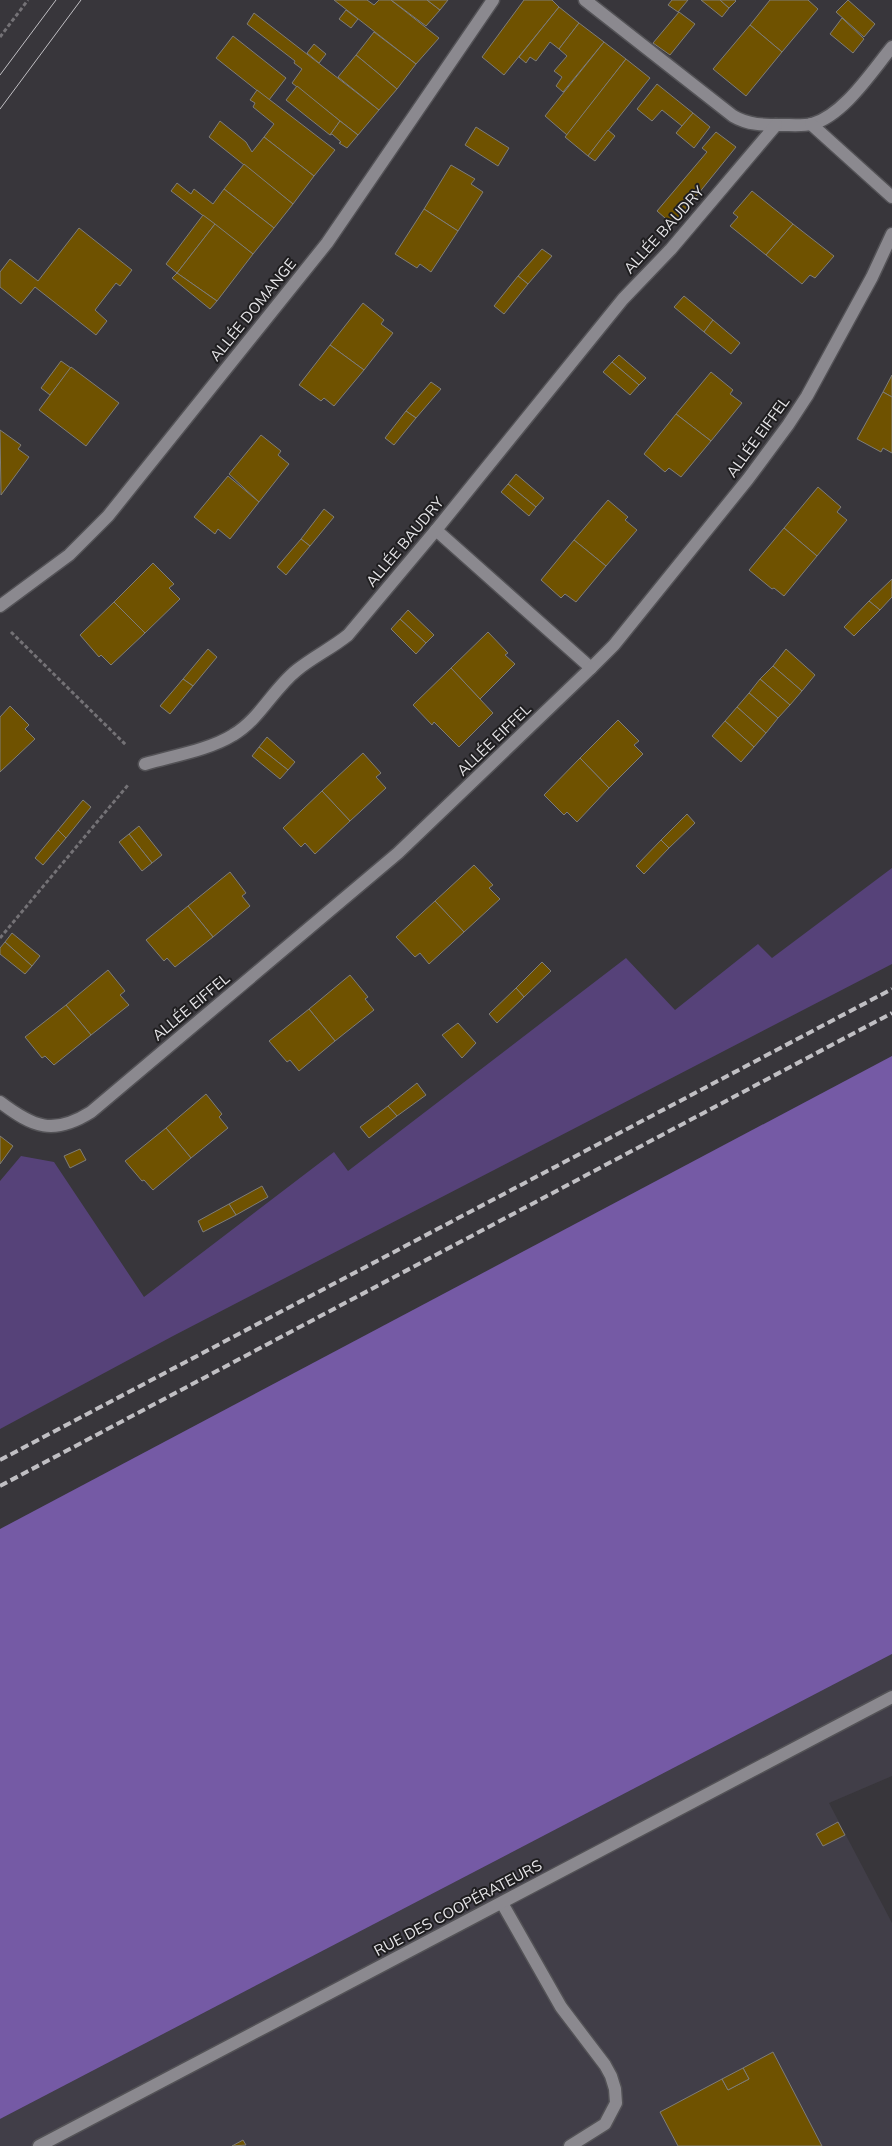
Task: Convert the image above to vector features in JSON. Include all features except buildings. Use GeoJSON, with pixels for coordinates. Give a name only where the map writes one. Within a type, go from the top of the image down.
{"type":"FeatureCollection","features":[{"type":"Feature","properties":{"kind":"street","name":"ALLÉE DOMANGE"},"geometry":{"type":"LineString","coordinates":[[0,606],[69,555],[108,516],[327,243],[494,0]]}},
{"type":"Feature","properties":{"kind":"street"},"geometry":{"type":"LineString","coordinates":[[585,0],[733,116],[744,122],[776,125],[811,124],[836,111],[846,102],[892,47]]}},
{"type":"Feature","properties":{"kind":"street"},"geometry":{"type":"LineString","coordinates":[[811,124],[892,198]]}},
{"type":"Feature","properties":{"kind":"street","name":"ALLÉE BAUDRY"},"geometry":{"type":"LineString","coordinates":[[145,764],[213,744],[232,736],[245,727],[298,669],[333,648],[348,635],[623,300],[671,248],[776,125]]}},
{"type":"Feature","properties":{"kind":"street","name":"ALLÉE EIFFEL"},"geometry":{"type":"LineString","coordinates":[[0,1102],[31,1123],[46,1126],[60,1126],[78,1121],[91,1112],[398,853],[591,668],[625,632],[748,479],[788,425],[808,396],[872,277],[892,234]]}},
{"type":"Feature","properties":{"kind":"street"},"geometry":{"type":"LineString","coordinates":[[436,530],[591,668]]}},
{"type":"Feature","properties":{"kind":"street","name":"RUE DES COOPÉRATEURS"},"geometry":{"type":"LineString","coordinates":[[38,2146],[892,1697]]}},
{"type":"Feature","properties":{"kind":"street"},"geometry":{"type":"LineString","coordinates":[[502,1903],[561,2007],[608,2070],[615,2089],[616,2103],[605,2124],[570,2146]]}},
{"type":"Feature","properties":{"kind":"path"},"geometry":{"type":"LineString","coordinates":[[0,37],[28,0]]}},
{"type":"Feature","properties":{"kind":"path"},"geometry":{"type":"LineString","coordinates":[[0,938],[145,764],[7,628]]}},
{"type":"Feature","properties":{"kind":"shaded area"},"geometry":{"type":"Polygon","coordinates":[[[892,868],[892,964],[173,1336],[0,1429],[0,1181],[21,1156],[54,1162],[144,1297],[334,1152],[348,1171],[626,958],[675,1010],[758,944],[772,958],[892,868]]]}},
{"type":"Feature","properties":{"kind":"shaded area"},"geometry":{"type":"Polygon","coordinates":[[[892,1056],[892,1654],[0,2119],[0,1529],[892,1056]]]}},
{"type":"Feature","properties":{"kind":"shaded area"},"geometry":{"type":"Polygon","coordinates":[[[892,1654],[892,1776],[829,1803],[892,1923],[892,2146],[0,2146],[0,2119],[892,1654]]]}},
{"type":"Feature","properties":{"kind":"tram line"},"geometry":{"type":"LineString","coordinates":[[0,75],[56,0]]}},
{"type":"Feature","properties":{"kind":"tram line"},"geometry":{"type":"LineString","coordinates":[[0,109],[81,0]]}},
{"type":"Feature","properties":{"kind":"railway"},"geometry":{"type":"LineString","coordinates":[[0,1460],[892,989]]}},
{"type":"Feature","properties":{"kind":"railway"},"geometry":{"type":"LineString","coordinates":[[0,1486],[892,1013]]}}]}
